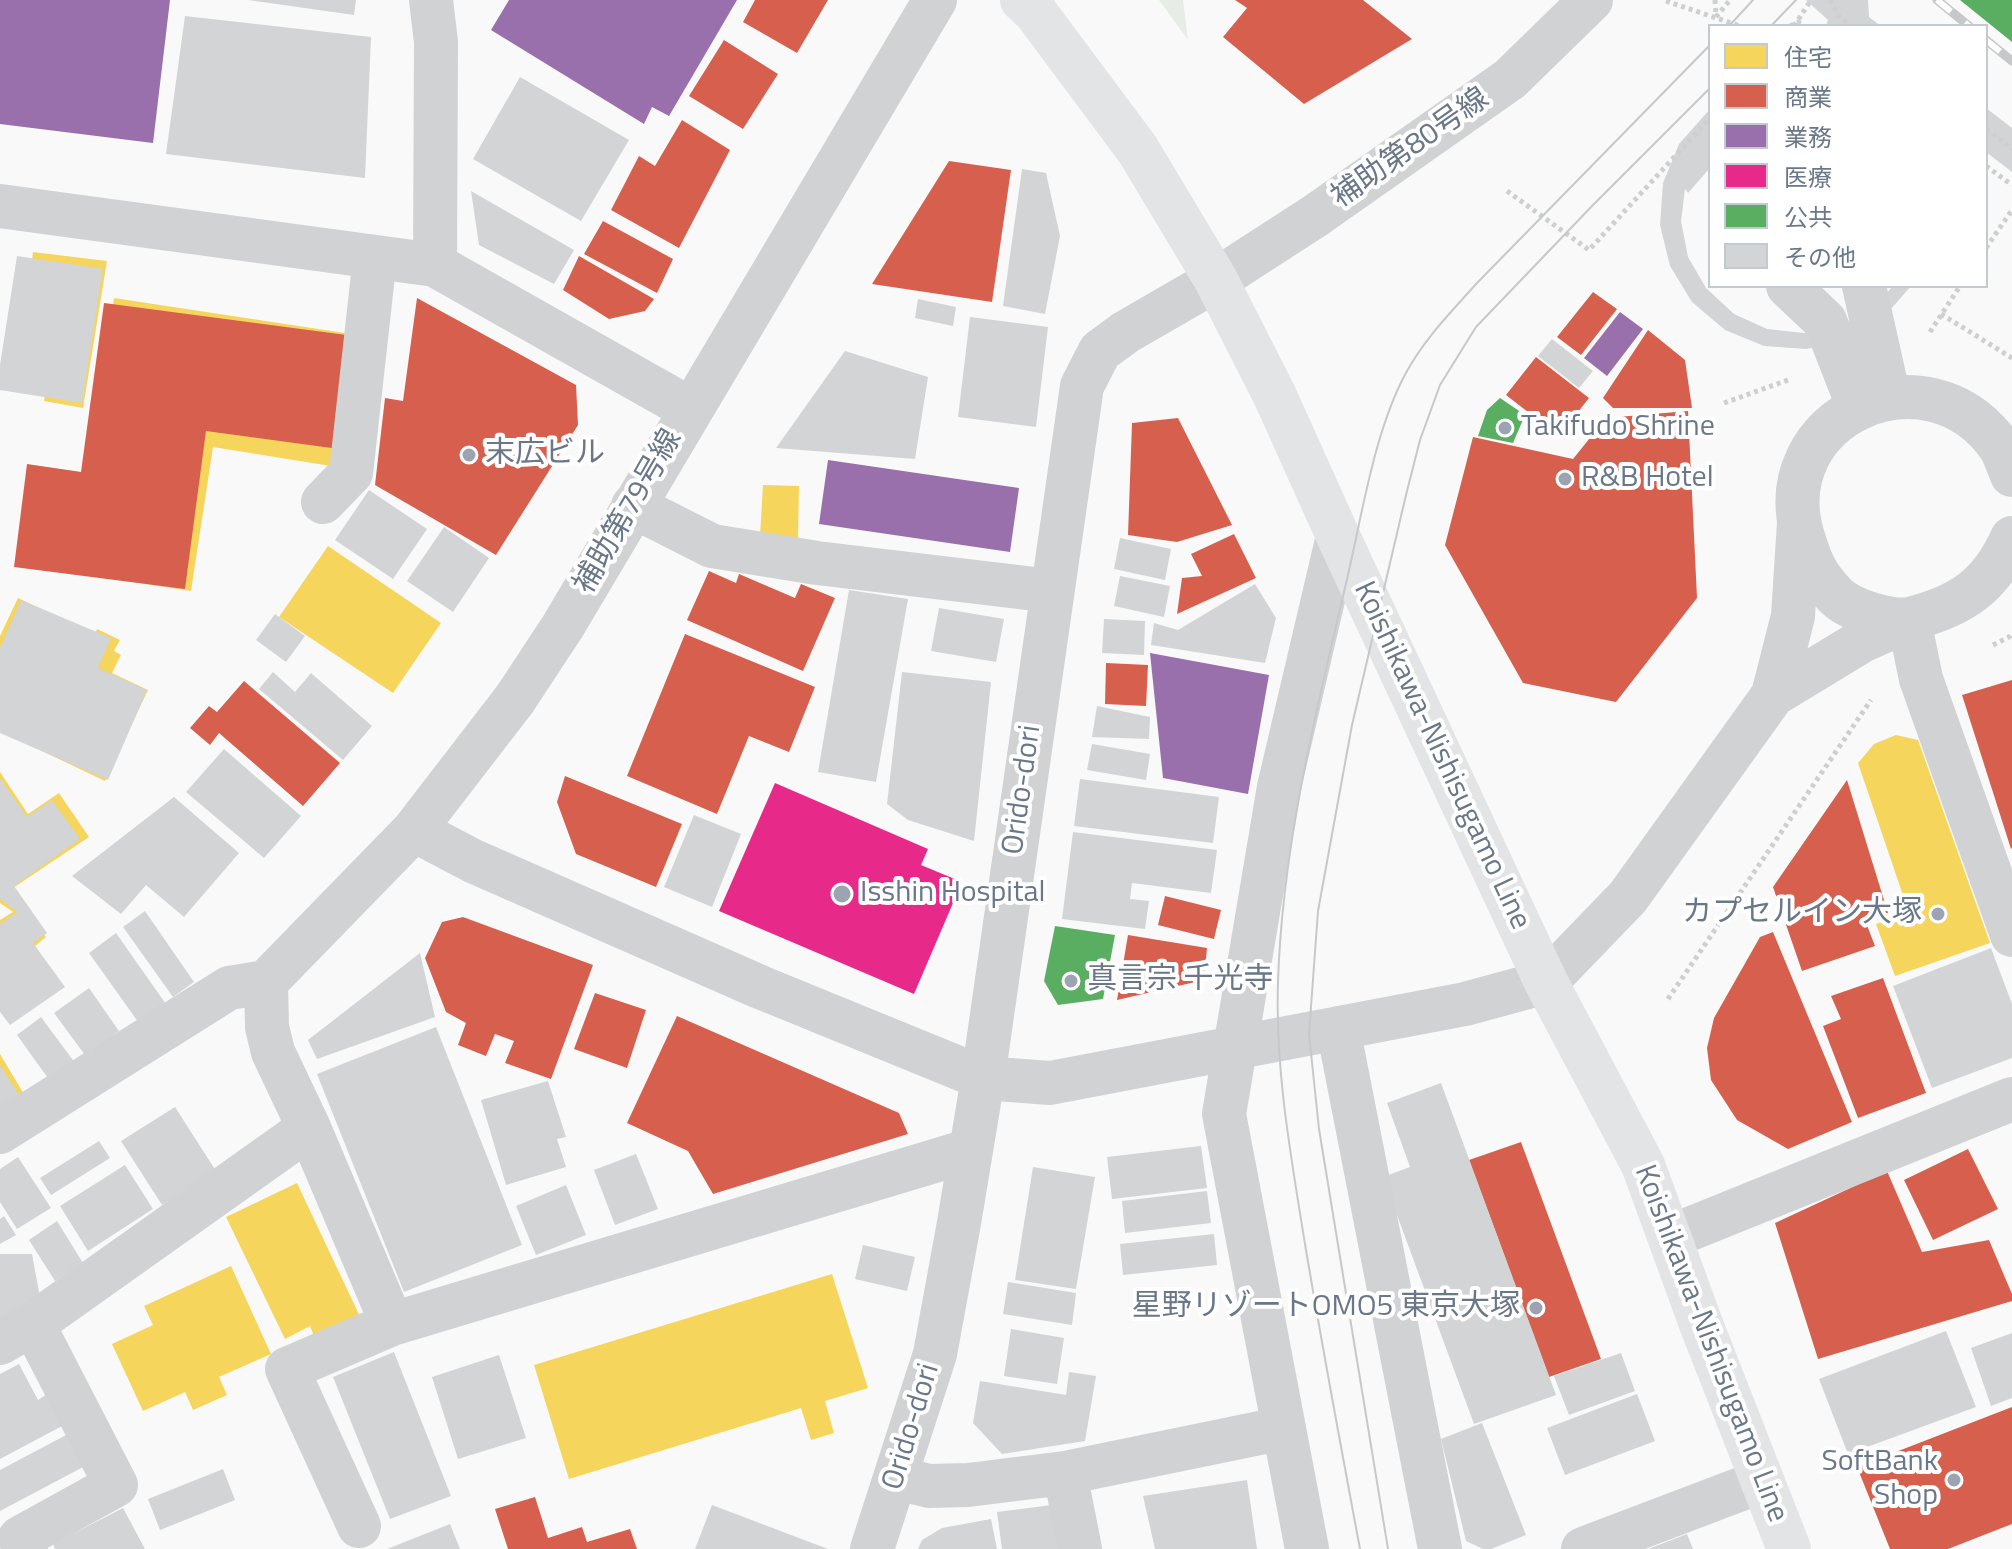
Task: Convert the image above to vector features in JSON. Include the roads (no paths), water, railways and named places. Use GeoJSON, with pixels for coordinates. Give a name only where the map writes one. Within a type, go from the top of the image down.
{"type":"FeatureCollection","features":[{"type":"Feature","properties":{"kind":"main road","name":"Koishikawa-Nishisugamo Line"},"geometry":{"type":"LineString","coordinates":[[1022,0],[1036,13],[1138,150],[1216,280],[1275,396],[1546,982],[1643,1165],[1789,1549]]}},
{"type":"Feature","properties":{"kind":"street"},"geometry":{"type":"LineString","coordinates":[[431,0],[436,42],[435,265]]}},
{"type":"Feature","properties":{"kind":"street","name":"補助第79号線"},"geometry":{"type":"LineString","coordinates":[[266,982],[414,830],[515,699],[563,626],[935,0]]}},
{"type":"Feature","properties":{"kind":"street","name":"補助第80号線"},"geometry":{"type":"LineString","coordinates":[[1216,280],[1315,216],[1510,79],[1591,0]]}},
{"type":"Feature","properties":{"kind":"street"},"geometry":{"type":"LineString","coordinates":[[0,206],[435,265],[690,409]]}},
{"type":"Feature","properties":{"kind":"street"},"geometry":{"type":"LineString","coordinates":[[323,502],[351,473],[375,257]]}},
{"type":"Feature","properties":{"kind":"street","name":"Orido-dori"},"geometry":{"type":"LineString","coordinates":[[872,1549],[935,1354],[983,1078],[1082,386],[1100,351],[1126,332],[1216,280]]}},
{"type":"Feature","properties":{"kind":"street"},"geometry":{"type":"LineString","coordinates":[[1790,288],[1825,321],[1874,403]]}},
{"type":"Feature","properties":{"kind":"street"},"geometry":{"type":"LineString","coordinates":[[1864,288],[1874,403]]}},
{"type":"Feature","properties":{"kind":"street"},"geometry":{"type":"LineString","coordinates":[[414,830],[473,861],[760,987],[983,1078],[1050,1083],[1465,1004],[1546,982],[1628,897],[1773,695],[1793,616],[1799,523],[1797,502],[1802,471],[1817,442],[1840,418],[1874,403],[1901,396],[1936,400],[1975,418],[2001,449],[2012,475]]}},
{"type":"Feature","properties":{"kind":"street"},"geometry":{"type":"LineString","coordinates":[[633,506],[712,546],[817,563],[1052,591]]}},
{"type":"Feature","properties":{"kind":"street"},"geometry":{"type":"LineString","coordinates":[[1799,523],[1816,575],[1842,602],[1871,614],[1909,620]]}},
{"type":"Feature","properties":{"kind":"street"},"geometry":{"type":"LineString","coordinates":[[1307,1549],[1224,1114],[1279,787],[1338,536]]}},
{"type":"Feature","properties":{"kind":"street"},"geometry":{"type":"LineString","coordinates":[[1773,695],[1862,641],[1966,597],[1985,583],[2003,559],[2012,538]]}},
{"type":"Feature","properties":{"kind":"street"},"geometry":{"type":"LineString","coordinates":[[1909,620],[1921,679],[2012,935]]}},
{"type":"Feature","properties":{"kind":"street"},"geometry":{"type":"LineString","coordinates":[[0,1132],[229,988],[266,982],[267,1027],[273,1052],[309,1128],[392,1324]]}},
{"type":"Feature","properties":{"kind":"street"},"geometry":{"type":"LineString","coordinates":[[1338,1028],[1440,1549]]}},
{"type":"Feature","properties":{"kind":"street"},"geometry":{"type":"LineString","coordinates":[[1670,1237],[2012,1099]]}},
{"type":"Feature","properties":{"kind":"street"},"geometry":{"type":"LineString","coordinates":[[26,1549],[20,1538],[116,1485],[17,1334],[309,1128]]}},
{"type":"Feature","properties":{"kind":"street"},"geometry":{"type":"LineString","coordinates":[[359,1526],[287,1369],[392,1324],[971,1150]]}},
{"type":"Feature","properties":{"kind":"street"},"geometry":{"type":"LineString","coordinates":[[897,1478],[929,1486],[968,1485],[1065,1473],[1284,1428]]}},
{"type":"Feature","properties":{"kind":"street"},"geometry":{"type":"LineString","coordinates":[[1065,1473],[1080,1549]]}},
{"type":"Feature","properties":{"kind":"street"},"geometry":{"type":"LineString","coordinates":[[1583,1549],[1762,1481]]}},
{"type":"Feature","properties":{"kind":"tram line"},"geometry":{"type":"LineString","coordinates":[[1731,24],[1753,0]]}},
{"type":"Feature","properties":{"kind":"tram line"},"geometry":{"type":"LineString","coordinates":[[1773,24],[1796,0]]}},
{"type":"Feature","properties":{"kind":"tram line"},"geometry":{"type":"LineString","coordinates":[[1360,1549],[1290,1146],[1279,1048],[1278,982],[1286,884],[1301,786],[1369,478],[1395,395],[1414,359],[1431,336],[1477,283],[1708,47]]}},
{"type":"Feature","properties":{"kind":"tram line"},"geometry":{"type":"LineString","coordinates":[[1388,1549],[1319,1129],[1309,1034],[1318,911],[1352,725],[1420,440],[1440,385],[1476,327],[1708,90]]}},
{"type":"Feature","properties":{"kind":"railway"},"geometry":{"type":"LineString","coordinates":[[1937,0],[1967,24]]}},
{"type":"Feature","properties":{"kind":"railway"},"geometry":{"type":"LineString","coordinates":[[1988,42],[2012,61]]}},
{"type":"Feature","properties":{"kind":"place","name":"Takifudo Shrine"},"geometry":{"type":"Point","coordinates":[1505,428]}},
{"type":"Feature","properties":{"kind":"place","name":"末広ビル"},"geometry":{"type":"Point","coordinates":[469,455]}},
{"type":"Feature","properties":{"kind":"place","name":"R&B Hotel"},"geometry":{"type":"Point","coordinates":[1565,479]}},
{"type":"Feature","properties":{"kind":"place","name":"Isshin Hospital"},"geometry":{"type":"Point","coordinates":[842,894]}},
{"type":"Feature","properties":{"kind":"place","name":"カプセルイン大塚"},"geometry":{"type":"Point","coordinates":[1938,914]}},
{"type":"Feature","properties":{"kind":"place","name":"真言宗 千光寺"},"geometry":{"type":"Point","coordinates":[1071,981]}},
{"type":"Feature","properties":{"kind":"place","name":"星野リゾートOMO5 東京大塚"},"geometry":{"type":"Point","coordinates":[1536,1308]}},
{"type":"Feature","properties":{"kind":"place","name":"SoftBank Shop"},"geometry":{"type":"Point","coordinates":[1954,1480]}}]}
